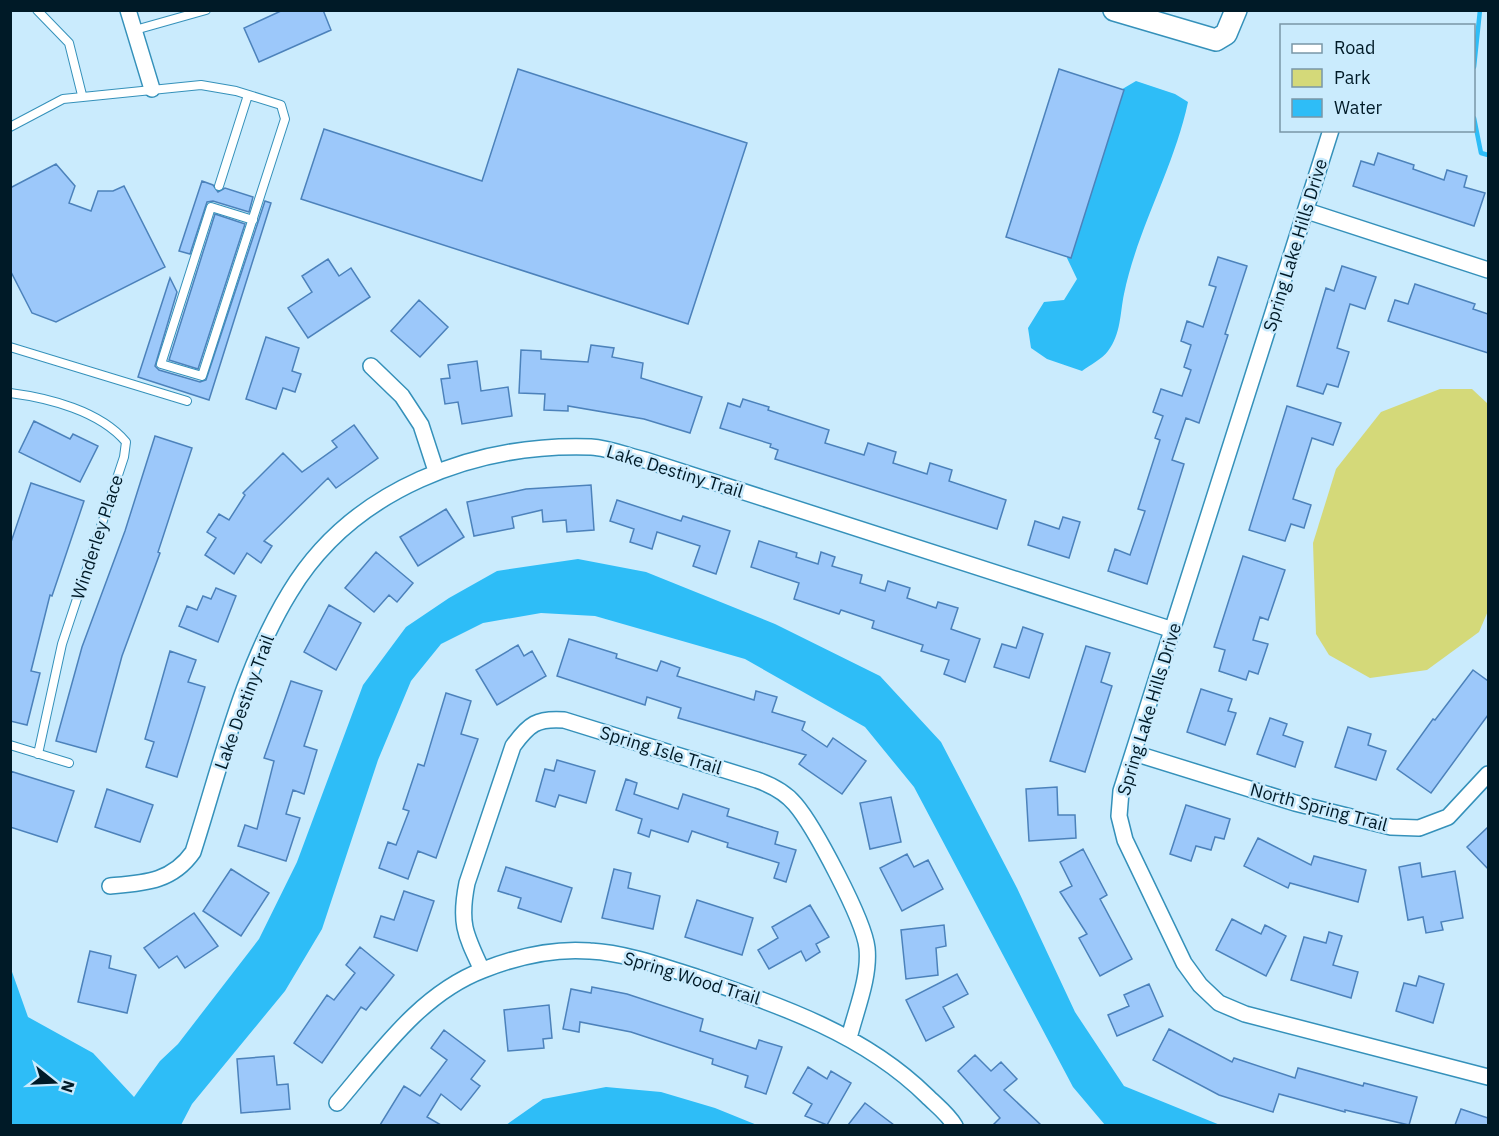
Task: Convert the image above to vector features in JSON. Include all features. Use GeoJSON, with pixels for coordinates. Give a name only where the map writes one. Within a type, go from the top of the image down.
{"type":"FeatureCollection","features":[{"type":"Feature","properties":{"kind":"street"},"geometry":{"type":"LineString","coordinates":[[128,10],[152,89]]}},
{"type":"Feature","properties":{"kind":"street"},"geometry":{"type":"LineString","coordinates":[[1114,10],[1216,40],[1226,34],[1236,10]]}},
{"type":"Feature","properties":{"kind":"street","name":"Spring Lake Hills Drive"},"geometry":{"type":"LineString","coordinates":[[1330,132],[1121,791],[1119,816],[1125,840],[1184,963],[1200,985],[1219,1003],[1245,1014],[1488,1077]]}},
{"type":"Feature","properties":{"kind":"street"},"geometry":{"type":"LineString","coordinates":[[1307,211],[1488,270]]}},
{"type":"Feature","properties":{"kind":"street"},"geometry":{"type":"LineString","coordinates":[[371,366],[402,396],[421,424],[436,471]]}},
{"type":"Feature","properties":{"kind":"street","name":"Lake Destiny Trail"},"geometry":{"type":"LineString","coordinates":[[110,886],[148,882],[168,876],[184,864],[193,852],[252,671],[267,633],[290,591],[315,556],[354,520],[392,492],[436,471],[489,456],[545,449],[594,447],[645,460],[1173,630]]}},
{"type":"Feature","properties":{"kind":"street","name":"Spring Isle Trail"},"geometry":{"type":"LineString","coordinates":[[482,970],[464,931],[462,907],[470,873],[513,746],[526,728],[544,719],[564,720],[757,780],[774,787],[794,802],[812,825],[860,923],[867,948],[865,979],[849,1038]]}},
{"type":"Feature","properties":{"kind":"street","name":"North Spring Trail"},"geometry":{"type":"LineString","coordinates":[[1134,753],[1295,803],[1391,827],[1419,828],[1448,817],[1488,774]]}},
{"type":"Feature","properties":{"kind":"street","name":"Spring Wood Trail"},"geometry":{"type":"LineString","coordinates":[[337,1103],[408,1020],[445,991],[482,970],[536,954],[590,951],[645,960],[788,1008],[849,1038],[884,1059],[917,1086],[955,1125]]}},
{"type":"Feature","properties":{"kind":"lane"},"geometry":{"type":"LineString","coordinates":[[37,10],[69,43],[82,95]]}},
{"type":"Feature","properties":{"kind":"lane"},"geometry":{"type":"LineString","coordinates":[[135,30],[206,10]]}},
{"type":"Feature","properties":{"kind":"lane"},"geometry":{"type":"LineString","coordinates":[[10,127],[63,99],[82,95],[99,96],[201,85],[281,105],[285,119],[253,220],[202,376],[162,363],[211,207],[253,220]]}},
{"type":"Feature","properties":{"kind":"lane"},"geometry":{"type":"LineString","coordinates":[[219,186],[248,95]]}},
{"type":"Feature","properties":{"kind":"lane"},"geometry":{"type":"LineString","coordinates":[[10,347],[188,401]]}},
{"type":"Feature","properties":{"kind":"lane","name":"Winderley Place"},"geometry":{"type":"LineString","coordinates":[[12,393],[57,403],[83,412],[116,430],[126,442],[124,457],[62,644],[38,754]]}},
{"type":"Feature","properties":{"kind":"lane"},"geometry":{"type":"LineString","coordinates":[[10,745],[69,763]]}},
{"type":"Feature","properties":{"kind":"green space"},"geometry":{"type":"Polygon","coordinates":[[[1440,389],[1472,389],[1488,404],[1488,611],[1479,632],[1427,670],[1370,678],[1329,655],[1316,634],[1313,543],[1336,469],[1381,412],[1440,389]]]}},
{"type":"Feature","properties":{"kind":"water"},"geometry":{"type":"Polygon","coordinates":[[[1136,81],[1175,94],[1188,102],[1174,150],[1130,269],[1115,338],[1105,354],[1082,371],[1047,359],[1031,348],[1028,328],[1044,302],[1064,300],[1077,279],[1067,258],[1119,91],[1136,81]]]}},
{"type":"Feature","properties":{"kind":"water"},"geometry":{"type":"Polygon","coordinates":[[[578,559],[646,572],[775,624],[880,676],[941,742],[1017,888],[1075,1012],[1124,1086],[1220,1125],[1105,1125],[1073,1087],[914,787],[865,727],[745,659],[595,616],[541,613],[483,623],[441,644],[411,681],[378,760],[322,929],[285,991],[192,1104],[181,1125],[11,1125],[11,969],[28,1017],[93,1053],[134,1097],[160,1061],[178,1044],[259,939],[297,862],[363,685],[406,627],[449,598],[497,571],[578,559]]]}},
{"type":"Feature","properties":{"kind":"water"},"geometry":{"type":"Polygon","coordinates":[[[606,1087],[661,1092],[715,1108],[757,1125],[506,1125],[543,1099],[606,1087]]]}},
{"type":"Feature","properties":{"kind":"building"},"geometry":{"type":"Polygon","coordinates":[[[283,10],[323,10],[331,30],[259,62],[244,28],[283,10]]]}},
{"type":"Feature","properties":{"kind":"building"},"geometry":{"type":"Polygon","coordinates":[[[518,69],[747,143],[688,324],[301,199],[324,129],[482,181],[518,69]]]}},
{"type":"Feature","properties":{"kind":"building"},"geometry":{"type":"Polygon","coordinates":[[[1059,69],[1124,90],[1071,258],[1006,237],[1059,69]]]}},
{"type":"Feature","properties":{"kind":"building"},"geometry":{"type":"Polygon","coordinates":[[[1378,153],[1414,165],[1413,169],[1444,180],[1447,170],[1467,176],[1464,187],[1485,193],[1474,226],[1353,186],[1361,161],[1374,165],[1378,153]]]}},
{"type":"Feature","properties":{"kind":"building"},"geometry":{"type":"Polygon","coordinates":[[[56,164],[75,186],[69,203],[91,211],[98,191],[113,191],[124,186],[165,267],[56,322],[32,313],[10,270],[10,188],[56,164]]]}},
{"type":"Feature","properties":{"kind":"building"},"geometry":{"type":"Polygon","coordinates":[[[202,181],[213,185],[218,192],[225,188],[253,197],[249,212],[213,201],[207,202],[190,254],[179,251],[202,181]]]}},
{"type":"Feature","properties":{"kind":"building"},"geometry":{"type":"Polygon","coordinates":[[[265,201],[271,203],[209,400],[138,377],[170,278],[177,292],[155,366],[159,370],[200,382],[206,380],[265,201]]]}},
{"type":"Feature","properties":{"kind":"building"},"geometry":{"type":"Polygon","coordinates":[[[215,214],[245,224],[198,369],[169,360],[215,214]]]}},
{"type":"Feature","properties":{"kind":"building"},"geometry":{"type":"Polygon","coordinates":[[[1218,257],[1247,266],[1225,334],[1228,335],[1199,423],[1186,418],[1172,460],[1184,464],[1147,584],[1108,571],[1115,549],[1130,555],[1145,511],[1138,509],[1160,440],[1155,438],[1163,416],[1153,412],[1161,389],[1182,396],[1191,370],[1184,367],[1191,345],[1181,341],[1187,321],[1203,327],[1216,287],[1209,285],[1218,257]]]}},
{"type":"Feature","properties":{"kind":"building"},"geometry":{"type":"Polygon","coordinates":[[[328,259],[339,276],[351,268],[370,297],[308,338],[288,308],[312,292],[302,276],[328,259]]]}},
{"type":"Feature","properties":{"kind":"building"},"geometry":{"type":"Polygon","coordinates":[[[1342,266],[1376,277],[1365,309],[1350,304],[1337,348],[1349,352],[1338,387],[1327,384],[1323,394],[1297,386],[1326,288],[1334,291],[1342,266]]]}},
{"type":"Feature","properties":{"kind":"building"},"geometry":{"type":"Polygon","coordinates":[[[1415,284],[1475,304],[1473,309],[1488,314],[1488,353],[1388,321],[1395,300],[1408,304],[1415,284]]]}},
{"type":"Feature","properties":{"kind":"building"},"geometry":{"type":"Polygon","coordinates":[[[419,300],[448,327],[420,357],[391,331],[419,300]]]}},
{"type":"Feature","properties":{"kind":"building"},"geometry":{"type":"Polygon","coordinates":[[[266,337],[299,348],[292,371],[301,374],[295,392],[283,388],[276,409],[246,399],[266,337]]]}},
{"type":"Feature","properties":{"kind":"building"},"geometry":{"type":"Polygon","coordinates":[[[591,345],[614,348],[612,357],[643,363],[641,378],[702,397],[690,433],[644,419],[568,406],[568,411],[544,410],[545,394],[519,393],[521,350],[541,351],[541,359],[588,362],[591,345]]]}},
{"type":"Feature","properties":{"kind":"building"},"geometry":{"type":"Polygon","coordinates":[[[477,361],[481,391],[508,387],[512,416],[462,424],[458,402],[445,404],[441,379],[450,378],[448,365],[477,361]]]}},
{"type":"Feature","properties":{"kind":"building"},"geometry":{"type":"Polygon","coordinates":[[[743,399],[769,407],[768,410],[829,430],[825,443],[864,455],[868,443],[896,452],[893,463],[927,474],[930,463],[952,470],[949,481],[1006,500],[997,529],[775,459],[778,450],[770,447],[771,444],[720,428],[728,403],[740,407],[743,399]]]}},
{"type":"Feature","properties":{"kind":"building"},"geometry":{"type":"Polygon","coordinates":[[[1287,406],[1341,423],[1333,445],[1312,438],[1293,499],[1311,505],[1304,528],[1291,524],[1285,541],[1249,530],[1287,406]]]}},
{"type":"Feature","properties":{"kind":"building"},"geometry":{"type":"Polygon","coordinates":[[[34,421],[70,439],[73,434],[98,446],[80,482],[19,452],[34,421]]]}},
{"type":"Feature","properties":{"kind":"building"},"geometry":{"type":"Polygon","coordinates":[[[354,425],[378,458],[336,488],[328,478],[264,541],[272,546],[261,563],[247,553],[234,574],[205,555],[216,538],[207,532],[219,514],[229,520],[245,495],[243,493],[283,453],[302,472],[337,447],[332,441],[354,425]]]}},
{"type":"Feature","properties":{"kind":"building"},"geometry":{"type":"Polygon","coordinates":[[[155,436],[192,448],[158,552],[160,553],[122,656],[96,752],[56,741],[82,647],[125,531],[155,436]]]}},
{"type":"Feature","properties":{"kind":"building"},"geometry":{"type":"Polygon","coordinates":[[[31,483],[84,501],[52,596],[50,595],[31,671],[40,673],[27,725],[10,721],[10,545],[31,483]]]}},
{"type":"Feature","properties":{"kind":"building"},"geometry":{"type":"Polygon","coordinates":[[[591,485],[594,530],[567,532],[566,520],[543,522],[542,510],[512,517],[514,528],[474,536],[467,502],[526,489],[591,485]]]}},
{"type":"Feature","properties":{"kind":"building"},"geometry":{"type":"Polygon","coordinates":[[[617,500],[681,521],[683,516],[730,531],[716,574],[693,566],[700,546],[657,532],[652,549],[630,542],[634,529],[610,521],[617,500]]]}},
{"type":"Feature","properties":{"kind":"building"},"geometry":{"type":"Polygon","coordinates":[[[446,509],[464,537],[418,566],[400,537],[446,509]]]}},
{"type":"Feature","properties":{"kind":"building"},"geometry":{"type":"Polygon","coordinates":[[[1063,517],[1080,522],[1069,558],[1028,545],[1035,521],[1059,529],[1063,517]]]}},
{"type":"Feature","properties":{"kind":"building"},"geometry":{"type":"Polygon","coordinates":[[[759,541],[797,553],[796,557],[818,564],[821,552],[835,557],[832,566],[862,575],[860,583],[885,591],[888,581],[910,588],[907,598],[936,608],[938,602],[958,608],[951,629],[980,639],[965,682],[944,674],[949,660],[921,651],[923,645],[872,628],[874,621],[841,610],[839,614],[794,599],[799,583],[751,567],[759,541]]]}},
{"type":"Feature","properties":{"kind":"building"},"geometry":{"type":"Polygon","coordinates":[[[376,552],[413,583],[397,602],[389,595],[374,612],[345,588],[376,552]]]}},
{"type":"Feature","properties":{"kind":"building"},"geometry":{"type":"Polygon","coordinates":[[[1243,556],[1285,570],[1268,620],[1260,617],[1253,640],[1268,644],[1258,674],[1249,671],[1246,680],[1219,671],[1225,650],[1214,647],[1243,556]]]}},
{"type":"Feature","properties":{"kind":"building"},"geometry":{"type":"Polygon","coordinates":[[[216,588],[236,596],[218,642],[179,626],[187,606],[197,610],[203,596],[211,599],[216,588]]]}},
{"type":"Feature","properties":{"kind":"building"},"geometry":{"type":"Polygon","coordinates":[[[329,605],[361,623],[336,670],[304,652],[329,605]]]}},
{"type":"Feature","properties":{"kind":"building"},"geometry":{"type":"Polygon","coordinates":[[[1023,627],[1043,634],[1029,678],[994,667],[1002,644],[1016,648],[1023,627]]]}},
{"type":"Feature","properties":{"kind":"building"},"geometry":{"type":"Polygon","coordinates":[[[569,639],[617,654],[616,658],[657,671],[661,661],[680,668],[677,676],[754,700],[756,691],[777,697],[772,712],[805,722],[802,730],[827,747],[833,738],[866,761],[842,794],[799,764],[806,755],[678,718],[681,708],[647,697],[645,705],[557,676],[569,639]]]}},
{"type":"Feature","properties":{"kind":"building"},"geometry":{"type":"Polygon","coordinates":[[[518,645],[524,656],[532,651],[546,676],[497,705],[476,670],[518,645]]]}},
{"type":"Feature","properties":{"kind":"building"},"geometry":{"type":"Polygon","coordinates":[[[1086,646],[1110,653],[1101,682],[1112,686],[1085,772],[1050,761],[1086,646]]]}},
{"type":"Feature","properties":{"kind":"building"},"geometry":{"type":"Polygon","coordinates":[[[170,651],[196,660],[188,682],[205,687],[177,777],[146,767],[154,742],[145,739],[170,651]]]}},
{"type":"Feature","properties":{"kind":"building"},"geometry":{"type":"Polygon","coordinates":[[[1473,670],[1488,681],[1488,715],[1431,793],[1397,769],[1433,719],[1435,720],[1473,670]]]}},
{"type":"Feature","properties":{"kind":"building"},"geometry":{"type":"Polygon","coordinates":[[[291,681],[322,691],[304,746],[317,750],[304,794],[293,790],[286,814],[300,818],[286,861],[238,846],[245,825],[257,829],[274,761],[264,758],[291,681]]]}},
{"type":"Feature","properties":{"kind":"building"},"geometry":{"type":"Polygon","coordinates":[[[1201,689],[1232,699],[1228,711],[1236,713],[1225,745],[1187,732],[1201,689]]]}},
{"type":"Feature","properties":{"kind":"building"},"geometry":{"type":"Polygon","coordinates":[[[446,693],[471,701],[461,734],[478,739],[436,858],[418,851],[408,879],[379,868],[388,842],[396,845],[409,811],[403,809],[418,764],[424,766],[446,693]]]}},
{"type":"Feature","properties":{"kind":"building"},"geometry":{"type":"Polygon","coordinates":[[[1270,718],[1287,724],[1283,735],[1303,742],[1295,767],[1257,754],[1270,718]]]}},
{"type":"Feature","properties":{"kind":"building"},"geometry":{"type":"Polygon","coordinates":[[[1348,727],[1371,734],[1368,745],[1386,751],[1376,780],[1335,767],[1348,727]]]}},
{"type":"Feature","properties":{"kind":"building"},"geometry":{"type":"Polygon","coordinates":[[[557,760],[595,771],[586,803],[559,795],[555,807],[536,801],[545,769],[554,771],[557,760]]]}},
{"type":"Feature","properties":{"kind":"building"},"geometry":{"type":"Polygon","coordinates":[[[10,771],[74,791],[57,842],[10,827],[10,771]]]}},
{"type":"Feature","properties":{"kind":"building"},"geometry":{"type":"Polygon","coordinates":[[[626,779],[637,783],[634,794],[678,809],[683,794],[729,809],[727,816],[778,832],[775,844],[796,850],[786,882],[774,878],[779,863],[727,847],[728,843],[692,831],[688,842],[651,830],[649,837],[638,833],[642,819],[616,810],[626,779]]]}},
{"type":"Feature","properties":{"kind":"building"},"geometry":{"type":"Polygon","coordinates":[[[1057,787],[1058,815],[1075,815],[1076,838],[1029,841],[1026,789],[1057,787]]]}},
{"type":"Feature","properties":{"kind":"building"},"geometry":{"type":"Polygon","coordinates":[[[107,789],[153,805],[140,842],[95,827],[107,789]]]}},
{"type":"Feature","properties":{"kind":"building"},"geometry":{"type":"Polygon","coordinates":[[[891,797],[901,842],[870,849],[860,803],[891,797]]]}},
{"type":"Feature","properties":{"kind":"building"},"geometry":{"type":"Polygon","coordinates":[[[1186,805],[1230,819],[1224,839],[1215,837],[1211,850],[1196,846],[1191,861],[1170,854],[1186,805]]]}},
{"type":"Feature","properties":{"kind":"building"},"geometry":{"type":"Polygon","coordinates":[[[1488,827],[1488,869],[1467,847],[1488,827]]]}},
{"type":"Feature","properties":{"kind":"building"},"geometry":{"type":"Polygon","coordinates":[[[1258,838],[1311,865],[1314,856],[1366,870],[1358,902],[1290,883],[1288,888],[1244,866],[1258,838]]]}},
{"type":"Feature","properties":{"kind":"building"},"geometry":{"type":"Polygon","coordinates":[[[1083,849],[1107,895],[1100,899],[1132,959],[1100,976],[1079,938],[1087,934],[1060,892],[1072,886],[1060,862],[1083,849]]]}},
{"type":"Feature","properties":{"kind":"building"},"geometry":{"type":"Polygon","coordinates":[[[907,854],[914,867],[928,860],[943,889],[902,911],[880,868],[907,854]]]}},
{"type":"Feature","properties":{"kind":"building"},"geometry":{"type":"Polygon","coordinates":[[[1420,863],[1422,877],[1455,871],[1463,918],[1441,922],[1443,930],[1426,933],[1423,917],[1408,920],[1399,867],[1420,863]]]}},
{"type":"Feature","properties":{"kind":"building"},"geometry":{"type":"Polygon","coordinates":[[[506,867],[572,888],[561,922],[518,908],[521,898],[498,891],[506,867]]]}},
{"type":"Feature","properties":{"kind":"building"},"geometry":{"type":"Polygon","coordinates":[[[231,869],[269,893],[241,936],[203,911],[231,869]]]}},
{"type":"Feature","properties":{"kind":"building"},"geometry":{"type":"Polygon","coordinates":[[[614,869],[631,873],[628,888],[660,896],[653,929],[602,918],[614,869]]]}},
{"type":"Feature","properties":{"kind":"building"},"geometry":{"type":"Polygon","coordinates":[[[404,891],[434,901],[417,951],[374,937],[381,916],[394,920],[404,891]]]}},
{"type":"Feature","properties":{"kind":"building"},"geometry":{"type":"Polygon","coordinates":[[[697,900],[753,918],[742,955],[685,937],[697,900]]]}},
{"type":"Feature","properties":{"kind":"building"},"geometry":{"type":"Polygon","coordinates":[[[810,905],[829,937],[816,944],[820,952],[806,961],[801,951],[769,969],[758,950],[778,938],[772,927],[810,905]]]}},
{"type":"Feature","properties":{"kind":"building"},"geometry":{"type":"Polygon","coordinates":[[[194,913],[218,946],[185,968],[177,956],[159,968],[144,948],[194,913]]]}},
{"type":"Feature","properties":{"kind":"building"},"geometry":{"type":"Polygon","coordinates":[[[1232,919],[1261,934],[1265,925],[1286,936],[1266,976],[1216,950],[1232,919]]]}},
{"type":"Feature","properties":{"kind":"building"},"geometry":{"type":"Polygon","coordinates":[[[944,925],[946,946],[936,948],[938,975],[906,979],[901,930],[944,925]]]}},
{"type":"Feature","properties":{"kind":"building"},"geometry":{"type":"Polygon","coordinates":[[[1329,932],[1342,936],[1333,965],[1358,972],[1351,998],[1291,980],[1304,937],[1326,943],[1329,932]]]}},
{"type":"Feature","properties":{"kind":"building"},"geometry":{"type":"Polygon","coordinates":[[[360,947],[394,975],[366,1010],[361,1007],[322,1063],[294,1043],[327,995],[334,1000],[355,973],[346,965],[360,947]]]}},
{"type":"Feature","properties":{"kind":"building"},"geometry":{"type":"Polygon","coordinates":[[[90,951],[111,956],[109,968],[136,975],[127,1013],[78,1002],[90,951]]]}},
{"type":"Feature","properties":{"kind":"building"},"geometry":{"type":"Polygon","coordinates":[[[957,974],[968,994],[943,1007],[954,1027],[926,1041],[906,1000],[957,974]]]}},
{"type":"Feature","properties":{"kind":"building"},"geometry":{"type":"Polygon","coordinates":[[[1419,976],[1444,984],[1433,1023],[1396,1011],[1404,983],[1416,986],[1419,976]]]}},
{"type":"Feature","properties":{"kind":"building"},"geometry":{"type":"Polygon","coordinates":[[[1149,984],[1163,1016],[1117,1036],[1108,1015],[1129,1006],[1124,995],[1149,984]]]}},
{"type":"Feature","properties":{"kind":"building"},"geometry":{"type":"Polygon","coordinates":[[[592,987],[627,994],[703,1019],[700,1031],[756,1049],[759,1040],[782,1047],[766,1094],[745,1087],[748,1076],[712,1064],[713,1059],[631,1032],[580,1022],[579,1032],[563,1029],[571,989],[591,993],[592,987]]]}},
{"type":"Feature","properties":{"kind":"building"},"geometry":{"type":"Polygon","coordinates":[[[549,1005],[552,1038],[543,1039],[544,1048],[508,1051],[504,1010],[549,1005]]]}},
{"type":"Feature","properties":{"kind":"building"},"geometry":{"type":"Polygon","coordinates":[[[1169,1029],[1232,1062],[1234,1058],[1295,1078],[1298,1068],[1363,1086],[1364,1083],[1417,1097],[1409,1125],[1345,1110],[1345,1112],[1279,1094],[1273,1112],[1219,1095],[1153,1060],[1169,1029]]]}},
{"type":"Feature","properties":{"kind":"building"},"geometry":{"type":"Polygon","coordinates":[[[444,1030],[485,1061],[471,1079],[480,1086],[461,1110],[441,1094],[427,1117],[441,1125],[380,1125],[404,1086],[420,1096],[447,1060],[431,1048],[444,1030]]]}},
{"type":"Feature","properties":{"kind":"building"},"geometry":{"type":"Polygon","coordinates":[[[975,1055],[991,1071],[1001,1062],[1017,1079],[1004,1090],[1041,1125],[993,1125],[1000,1118],[958,1071],[975,1055]]]}},
{"type":"Feature","properties":{"kind":"building"},"geometry":{"type":"Polygon","coordinates":[[[274,1056],[277,1085],[288,1084],[290,1109],[241,1113],[237,1059],[274,1056]]]}},
{"type":"Feature","properties":{"kind":"building"},"geometry":{"type":"Polygon","coordinates":[[[808,1067],[827,1079],[831,1071],[851,1083],[827,1125],[805,1116],[812,1104],[793,1093],[808,1067]]]}},
{"type":"Feature","properties":{"kind":"building"},"geometry":{"type":"Polygon","coordinates":[[[865,1103],[894,1125],[848,1125],[865,1103]]]}},
{"type":"Feature","properties":{"kind":"building"},"geometry":{"type":"Polygon","coordinates":[[[1461,1109],[1488,1118],[1488,1125],[1455,1125],[1461,1109]]]}},
{"type":"Feature","properties":{"kind":"waterway"},"geometry":{"type":"LineString","coordinates":[[1475,58],[1480,10]]}},
{"type":"Feature","properties":{"kind":"waterway"},"geometry":{"type":"LineString","coordinates":[[1475,123],[1481,153],[1488,155]]}}]}
